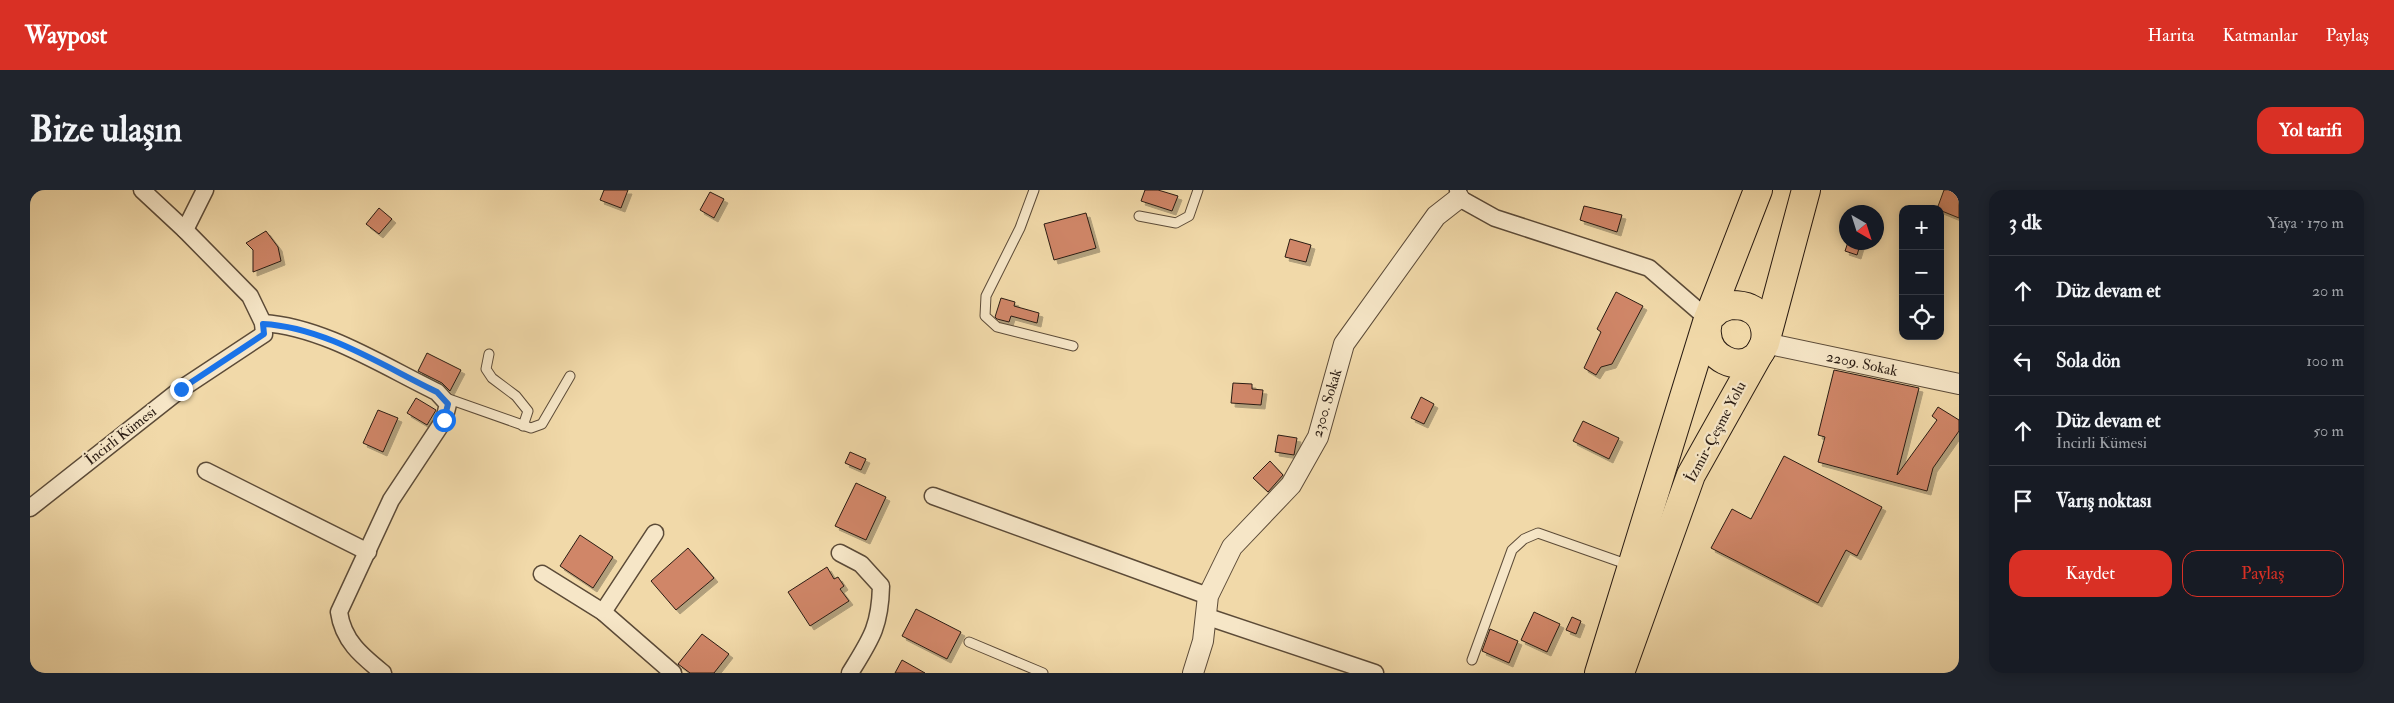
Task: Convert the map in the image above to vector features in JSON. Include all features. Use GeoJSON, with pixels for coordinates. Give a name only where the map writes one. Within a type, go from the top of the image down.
{"type":"FeatureCollection","features":[{"type":"Feature","properties":{"kind":"highway","name":"İzmir-Çeşme Yolu"},"geometry":{"type":"LineString","coordinates":[[1598,673],[1708,319],[1758,190]]}},
{"type":"Feature","properties":{"kind":"highway","name":"İzmir-Çeşme Yolu"},"geometry":{"type":"LineString","coordinates":[[1620,673],[1691,474],[1765,343],[1806,190]]}},
{"type":"Feature","properties":{"kind":"highway"},"geometry":{"type":"LineString","coordinates":[[1730,305],[1749,308],[1757,313],[1763,321],[1766,330],[1765,343],[1757,356],[1749,361],[1730,363],[1714,352],[1710,344],[1707,335],[1708,319],[1720,309],[1730,305]]}},
{"type":"Feature","properties":{"kind":"street"},"geometry":{"type":"LineString","coordinates":[[142,190],[185,230],[250,296],[264,329],[287,325],[325,337],[437,392],[448,404],[444,420],[391,500],[339,612],[340,624],[350,642],[360,655],[383,673]]}},
{"type":"Feature","properties":{"kind":"street"},"geometry":{"type":"LineString","coordinates":[[185,230],[205,190]]}},
{"type":"Feature","properties":{"kind":"street"},"geometry":{"type":"LineString","coordinates":[[1458,194],[1495,218],[1649,268],[1708,319]]}},
{"type":"Feature","properties":{"kind":"street","name":"2300. Sokak"},"geometry":{"type":"LineString","coordinates":[[1193,673],[1203,641],[1206,606],[1232,548],[1291,485],[1318,437],[1344,344],[1436,216],[1458,194]]}},
{"type":"Feature","properties":{"kind":"street","name":"İncirli Kümesi"},"geometry":{"type":"LineString","coordinates":[[30,508],[181,389],[264,329]]}},
{"type":"Feature","properties":{"kind":"street","name":"2209. Sokak"},"geometry":{"type":"LineString","coordinates":[[1765,343],[1959,384]]}},
{"type":"Feature","properties":{"kind":"street"},"geometry":{"type":"LineString","coordinates":[[206,471],[368,552]]}},
{"type":"Feature","properties":{"kind":"street"},"geometry":{"type":"LineString","coordinates":[[933,496],[1375,673]]}},
{"type":"Feature","properties":{"kind":"street"},"geometry":{"type":"LineString","coordinates":[[603,612],[655,533]]}},
{"type":"Feature","properties":{"kind":"street"},"geometry":{"type":"LineString","coordinates":[[840,553],[861,564],[881,586],[880,613],[872,638],[850,673]]}},
{"type":"Feature","properties":{"kind":"street"},"geometry":{"type":"LineString","coordinates":[[542,574],[603,612],[673,673]]}},
{"type":"Feature","properties":{"kind":"lane"},"geometry":{"type":"LineString","coordinates":[[1034,190],[1020,228],[986,296],[985,316],[998,327],[1073,346]]}},
{"type":"Feature","properties":{"kind":"lane"},"geometry":{"type":"LineString","coordinates":[[1139,216],[1176,223],[1189,216],[1198,190]]}},
{"type":"Feature","properties":{"kind":"lane"},"geometry":{"type":"LineString","coordinates":[[489,354],[486,369],[492,378],[516,396],[528,411],[523,426]]}},
{"type":"Feature","properties":{"kind":"lane"},"geometry":{"type":"LineString","coordinates":[[444,398],[531,428],[542,424],[570,376]]}},
{"type":"Feature","properties":{"kind":"lane"},"geometry":{"type":"LineString","coordinates":[[1472,660],[1512,550],[1524,539],[1538,533],[1631,566]]}},
{"type":"Feature","properties":{"kind":"lane"},"geometry":{"type":"LineString","coordinates":[[969,642],[1043,673]]}},
{"type":"Feature","properties":{"kind":"building"},"geometry":{"type":"Polygon","coordinates":[[[604,190],[628,190],[621,208],[600,200],[604,190]]]}},
{"type":"Feature","properties":{"kind":"building"},"geometry":{"type":"Polygon","coordinates":[[[1145,190],[1158,190],[1178,196],[1172,211],[1141,201],[1145,190]]]}},
{"type":"Feature","properties":{"kind":"building"},"geometry":{"type":"Polygon","coordinates":[[[1944,190],[1959,190],[1959,218],[1944,212],[1944,205],[1938,205],[1944,190]]]}},
{"type":"Feature","properties":{"kind":"building"},"geometry":{"type":"Polygon","coordinates":[[[710,192],[724,199],[714,218],[700,210],[710,192]]]}},
{"type":"Feature","properties":{"kind":"building"},"geometry":{"type":"Polygon","coordinates":[[[1584,206],[1622,215],[1617,232],[1580,220],[1584,206]]]}},
{"type":"Feature","properties":{"kind":"building"},"geometry":{"type":"Polygon","coordinates":[[[379,208],[392,219],[379,234],[366,224],[379,208]]]}},
{"type":"Feature","properties":{"kind":"building"},"geometry":{"type":"Polygon","coordinates":[[[1086,213],[1096,248],[1054,260],[1044,224],[1086,213]]]}},
{"type":"Feature","properties":{"kind":"building"},"geometry":{"type":"Polygon","coordinates":[[[266,231],[278,247],[281,261],[253,272],[253,250],[246,243],[266,231]]]}},
{"type":"Feature","properties":{"kind":"building"},"geometry":{"type":"Polygon","coordinates":[[[1290,239],[1311,245],[1306,262],[1285,257],[1290,239]]]}},
{"type":"Feature","properties":{"kind":"building"},"geometry":{"type":"Polygon","coordinates":[[[1845,250],[1859,250],[1857,255],[1845,250]]]}},
{"type":"Feature","properties":{"kind":"building"},"geometry":{"type":"Polygon","coordinates":[[[1616,292],[1643,306],[1612,364],[1601,367],[1596,375],[1584,368],[1601,332],[1597,329],[1616,292]]]}},
{"type":"Feature","properties":{"kind":"building"},"geometry":{"type":"Polygon","coordinates":[[[1001,298],[1015,302],[1014,306],[1039,313],[1037,323],[1011,316],[1009,322],[997,319],[995,317],[1001,298]]]}},
{"type":"Feature","properties":{"kind":"building"},"geometry":{"type":"Polygon","coordinates":[[[427,353],[461,370],[450,391],[442,383],[418,371],[427,353]]]}},
{"type":"Feature","properties":{"kind":"building"},"geometry":{"type":"Polygon","coordinates":[[[1834,370],[1919,388],[1897,475],[1937,420],[1932,416],[1938,407],[1959,420],[1959,431],[1933,468],[1927,491],[1818,462],[1825,437],[1818,435],[1834,370]]]}},
{"type":"Feature","properties":{"kind":"building"},"geometry":{"type":"Polygon","coordinates":[[[1233,383],[1252,384],[1252,389],[1263,390],[1261,405],[1231,403],[1233,383]]]}},
{"type":"Feature","properties":{"kind":"building"},"geometry":{"type":"Polygon","coordinates":[[[1421,397],[1434,404],[1424,424],[1411,418],[1421,397]]]}},
{"type":"Feature","properties":{"kind":"building"},"geometry":{"type":"Polygon","coordinates":[[[416,398],[436,410],[427,425],[407,413],[416,398]]]}},
{"type":"Feature","properties":{"kind":"building"},"geometry":{"type":"Polygon","coordinates":[[[378,410],[398,418],[383,452],[363,443],[378,410]]]}},
{"type":"Feature","properties":{"kind":"building"},"geometry":{"type":"Polygon","coordinates":[[[1583,421],[1619,438],[1609,459],[1573,441],[1583,421]]]}},
{"type":"Feature","properties":{"kind":"building"},"geometry":{"type":"Polygon","coordinates":[[[1278,435],[1297,438],[1294,455],[1275,452],[1278,435]]]}},
{"type":"Feature","properties":{"kind":"building"},"geometry":{"type":"Polygon","coordinates":[[[850,452],[866,459],[861,470],[845,463],[850,452]]]}},
{"type":"Feature","properties":{"kind":"building"},"geometry":{"type":"Polygon","coordinates":[[[1784,456],[1882,507],[1857,556],[1846,550],[1818,603],[1711,548],[1732,509],[1751,519],[1784,456]]]}},
{"type":"Feature","properties":{"kind":"building"},"geometry":{"type":"Polygon","coordinates":[[[1270,461],[1283,475],[1268,492],[1253,478],[1270,461]]]}},
{"type":"Feature","properties":{"kind":"building"},"geometry":{"type":"Polygon","coordinates":[[[856,483],[886,497],[866,540],[835,526],[856,483]]]}},
{"type":"Feature","properties":{"kind":"building"},"geometry":{"type":"Polygon","coordinates":[[[580,535],[613,557],[593,588],[560,566],[580,535]]]}},
{"type":"Feature","properties":{"kind":"building"},"geometry":{"type":"Polygon","coordinates":[[[688,548],[714,578],[676,610],[651,581],[688,548]]]}},
{"type":"Feature","properties":{"kind":"building"},"geometry":{"type":"Polygon","coordinates":[[[827,567],[834,579],[838,577],[844,586],[840,589],[849,601],[810,626],[788,592],[827,567]]]}},
{"type":"Feature","properties":{"kind":"building"},"geometry":{"type":"Polygon","coordinates":[[[916,609],[961,632],[947,659],[902,636],[916,609]]]}},
{"type":"Feature","properties":{"kind":"building"},"geometry":{"type":"Polygon","coordinates":[[[1534,612],[1560,624],[1547,652],[1521,640],[1534,612]]]}},
{"type":"Feature","properties":{"kind":"building"},"geometry":{"type":"Polygon","coordinates":[[[1572,617],[1581,621],[1576,634],[1566,630],[1572,617]]]}},
{"type":"Feature","properties":{"kind":"building"},"geometry":{"type":"Polygon","coordinates":[[[1490,629],[1518,641],[1509,663],[1482,651],[1490,629]]]}},
{"type":"Feature","properties":{"kind":"building"},"geometry":{"type":"Polygon","coordinates":[[[702,634],[729,654],[714,673],[690,673],[678,664],[702,634]]]}},
{"type":"Feature","properties":{"kind":"building"},"geometry":{"type":"Polygon","coordinates":[[[902,660],[925,673],[895,673],[902,660]]]}},
{"type":"Feature","properties":{"kind":"route"},"geometry":{"type":"LineString","coordinates":[[181,389],[264,334],[263,324],[287,325],[325,337],[437,392],[448,404],[444,420]]}}]}
